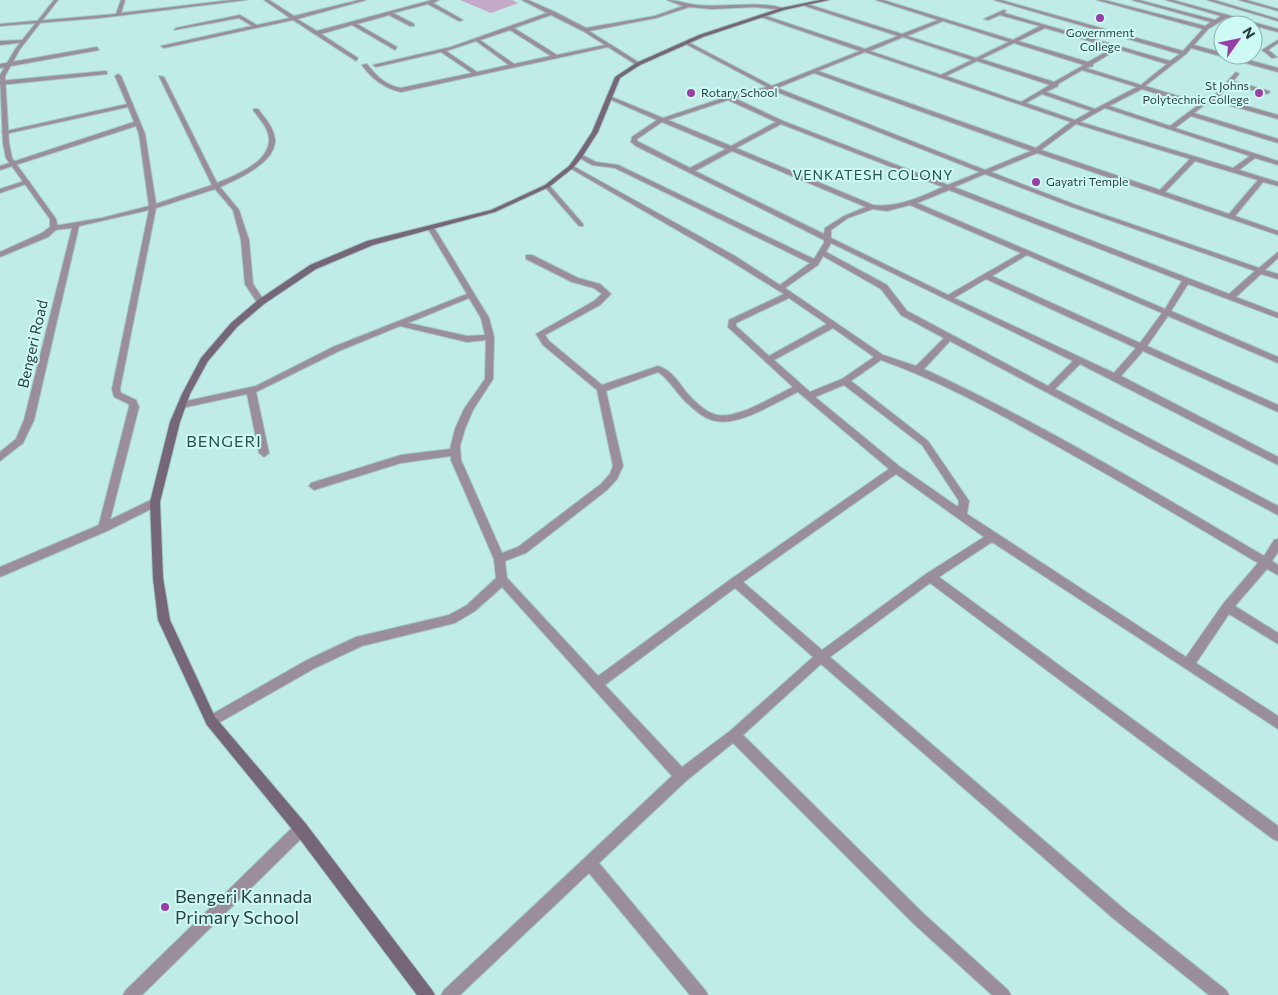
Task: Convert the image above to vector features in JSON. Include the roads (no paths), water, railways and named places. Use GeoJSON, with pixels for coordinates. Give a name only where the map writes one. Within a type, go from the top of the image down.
{"type":"FeatureCollection","features":[{"type":"Feature","properties":{"kind":"main road"},"geometry":{"type":"LineString","coordinates":[[426,995],[301,829],[211,721],[164,620],[158,578],[155,502],[175,422],[204,360],[234,325],[261,302],[313,267],[370,243],[493,211],[547,186],[571,167],[580,156],[595,132],[618,77],[638,64],[686,42],[783,9],[827,0]]}},
{"type":"Feature","properties":{"kind":"street"},"geometry":{"type":"LineString","coordinates":[[54,228],[53,220],[9,158],[3,144],[5,132],[1,83],[2,76],[24,41],[56,0]]}},
{"type":"Feature","properties":{"kind":"street"},"geometry":{"type":"LineString","coordinates":[[118,15],[123,0]]}},
{"type":"Feature","properties":{"kind":"street"},"geometry":{"type":"LineString","coordinates":[[0,25],[118,15],[244,0]]}},
{"type":"Feature","properties":{"kind":"street"},"geometry":{"type":"LineString","coordinates":[[266,0],[356,59]]}},
{"type":"Feature","properties":{"kind":"street"},"geometry":{"type":"LineString","coordinates":[[164,46],[294,18],[364,0]]}},
{"type":"Feature","properties":{"kind":"street"},"geometry":{"type":"LineString","coordinates":[[317,33],[436,0]]}},
{"type":"Feature","properties":{"kind":"street"},"geometry":{"type":"LineString","coordinates":[[524,0],[584,30],[638,64]]}},
{"type":"Feature","properties":{"kind":"street"},"geometry":{"type":"LineString","coordinates":[[669,0],[688,6]]}},
{"type":"Feature","properties":{"kind":"street"},"geometry":{"type":"LineString","coordinates":[[878,0],[1091,65]]}},
{"type":"Feature","properties":{"kind":"street"},"geometry":{"type":"LineString","coordinates":[[996,0],[1184,53]]}},
{"type":"Feature","properties":{"kind":"street"},"geometry":{"type":"LineString","coordinates":[[1098,0],[1206,28]]}},
{"type":"Feature","properties":{"kind":"street"},"geometry":{"type":"LineString","coordinates":[[1134,0],[1213,21]]}},
{"type":"Feature","properties":{"kind":"street"},"geometry":{"type":"LineString","coordinates":[[1168,0],[1222,15],[1250,2]]}},
{"type":"Feature","properties":{"kind":"street"},"geometry":{"type":"LineString","coordinates":[[1208,0],[1278,20]]}},
{"type":"Feature","properties":{"kind":"street"},"geometry":{"type":"LineString","coordinates":[[1241,0],[1278,10]]}},
{"type":"Feature","properties":{"kind":"street"},"geometry":{"type":"LineString","coordinates":[[428,2],[461,20]]}},
{"type":"Feature","properties":{"kind":"street"},"geometry":{"type":"LineString","coordinates":[[584,30],[651,18],[688,6],[754,3],[783,9]]}},
{"type":"Feature","properties":{"kind":"street"},"geometry":{"type":"LineString","coordinates":[[808,4],[1056,85]]}},
{"type":"Feature","properties":{"kind":"street"},"geometry":{"type":"LineString","coordinates":[[986,19],[1017,6]]}},
{"type":"Feature","properties":{"kind":"street"},"geometry":{"type":"LineString","coordinates":[[376,65],[442,50],[553,13]]}},
{"type":"Feature","properties":{"kind":"street"},"geometry":{"type":"LineString","coordinates":[[999,13],[1042,28],[1171,63]]}},
{"type":"Feature","properties":{"kind":"street"},"geometry":{"type":"LineString","coordinates":[[391,14],[412,25]]}},
{"type":"Feature","properties":{"kind":"street"},"geometry":{"type":"LineString","coordinates":[[176,29],[240,16],[256,26]]}},
{"type":"Feature","properties":{"kind":"street"},"geometry":{"type":"LineString","coordinates":[[763,16],[1076,122],[1278,184]]}},
{"type":"Feature","properties":{"kind":"street"},"geometry":{"type":"LineString","coordinates":[[942,20],[772,88],[728,98],[663,119],[638,133],[634,142],[689,171],[828,237],[948,298],[1115,377],[1278,461]]}},
{"type":"Feature","properties":{"kind":"street"},"geometry":{"type":"LineString","coordinates":[[610,98],[872,207],[887,209],[911,203],[1036,151],[1076,122],[1141,87],[1184,53],[1206,28],[1213,23]]}},
{"type":"Feature","properties":{"kind":"street"},"geometry":{"type":"LineString","coordinates":[[354,24],[395,48]]}},
{"type":"Feature","properties":{"kind":"street"},"geometry":{"type":"LineString","coordinates":[[508,27],[556,57]]}},
{"type":"Feature","properties":{"kind":"street"},"geometry":{"type":"LineString","coordinates":[[1263,27],[1278,31]]}},
{"type":"Feature","properties":{"kind":"street"},"geometry":{"type":"LineString","coordinates":[[940,77],[1042,28]]}},
{"type":"Feature","properties":{"kind":"street"},"geometry":{"type":"LineString","coordinates":[[476,39],[513,66]]}},
{"type":"Feature","properties":{"kind":"street"},"geometry":{"type":"LineString","coordinates":[[0,43],[24,41]]}},
{"type":"Feature","properties":{"kind":"street"},"geometry":{"type":"LineString","coordinates":[[1274,57],[1264,50],[1278,41]]}},
{"type":"Feature","properties":{"kind":"street"},"geometry":{"type":"LineString","coordinates":[[686,42],[772,88],[860,124],[1074,206],[1278,277]]}},
{"type":"Feature","properties":{"kind":"street"},"geometry":{"type":"LineString","coordinates":[[365,65],[367,70],[398,90],[608,46]]}},
{"type":"Feature","properties":{"kind":"street"},"geometry":{"type":"LineString","coordinates":[[1191,46],[1213,52]]}},
{"type":"Feature","properties":{"kind":"street"},"geometry":{"type":"LineString","coordinates":[[1021,104],[1091,65],[1116,48]]}},
{"type":"Feature","properties":{"kind":"street"},"geometry":{"type":"LineString","coordinates":[[0,66],[97,49]]}},
{"type":"Feature","properties":{"kind":"street"},"geometry":{"type":"LineString","coordinates":[[442,50],[476,74]]}},
{"type":"Feature","properties":{"kind":"street"},"geometry":{"type":"LineString","coordinates":[[1260,65],[1278,70]]}},
{"type":"Feature","properties":{"kind":"street"},"geometry":{"type":"LineString","coordinates":[[1084,69],[1201,105]]}},
{"type":"Feature","properties":{"kind":"street"},"geometry":{"type":"LineString","coordinates":[[815,72],[1036,151],[1278,233]]}},
{"type":"Feature","properties":{"kind":"street"},"geometry":{"type":"LineString","coordinates":[[1,83],[105,73]]}},
{"type":"Feature","properties":{"kind":"street"},"geometry":{"type":"LineString","coordinates":[[1171,128],[1201,105],[1214,99],[1236,74]]}},
{"type":"Feature","properties":{"kind":"street"},"geometry":{"type":"LineString","coordinates":[[103,528],[134,407],[130,399],[117,395],[116,389],[153,209],[142,134],[118,76]]}},
{"type":"Feature","properties":{"kind":"street"},"geometry":{"type":"LineString","coordinates":[[161,78],[216,185],[236,210],[244,240],[250,284],[261,302]]}},
{"type":"Feature","properties":{"kind":"street"},"geometry":{"type":"LineString","coordinates":[[1229,82],[1267,92]]}},
{"type":"Feature","properties":{"kind":"street"},"geometry":{"type":"LineString","coordinates":[[1042,92],[1095,111]]}},
{"type":"Feature","properties":{"kind":"street"},"geometry":{"type":"LineString","coordinates":[[728,98],[781,122],[1278,316]]}},
{"type":"Feature","properties":{"kind":"street"},"geometry":{"type":"LineString","coordinates":[[1214,99],[1278,117]]}},
{"type":"Feature","properties":{"kind":"street"},"geometry":{"type":"LineString","coordinates":[[5,132],[130,105]]}},
{"type":"Feature","properties":{"kind":"street"},"geometry":{"type":"LineString","coordinates":[[1103,106],[1278,163]]}},
{"type":"Feature","properties":{"kind":"street"},"geometry":{"type":"LineString","coordinates":[[0,256],[45,235],[54,228],[76,226],[153,209],[239,176],[265,158],[272,146],[270,129],[256,110]]}},
{"type":"Feature","properties":{"kind":"street"},"geometry":{"type":"LineString","coordinates":[[1191,114],[1278,141]]}},
{"type":"Feature","properties":{"kind":"street"},"geometry":{"type":"LineString","coordinates":[[689,171],[781,122]]}},
{"type":"Feature","properties":{"kind":"street"},"geometry":{"type":"LineString","coordinates":[[0,168],[138,123]]}},
{"type":"Feature","properties":{"kind":"street"},"geometry":{"type":"LineString","coordinates":[[1234,171],[1254,155]]}},
{"type":"Feature","properties":{"kind":"street"},"geometry":{"type":"LineString","coordinates":[[580,156],[594,164],[616,166],[815,263]]}},
{"type":"Feature","properties":{"kind":"street"},"geometry":{"type":"LineString","coordinates":[[1161,193],[1194,158]]}},
{"type":"Feature","properties":{"kind":"street"},"geometry":{"type":"LineString","coordinates":[[571,167],[707,243],[790,294],[880,357],[918,370],[987,403],[1136,486],[1278,570]]}},
{"type":"Feature","properties":{"kind":"street"},"geometry":{"type":"LineString","coordinates":[[1230,217],[1262,179]]}},
{"type":"Feature","properties":{"kind":"street"},"geometry":{"type":"LineString","coordinates":[[0,191],[27,182]]}},
{"type":"Feature","properties":{"kind":"street"},"geometry":{"type":"LineString","coordinates":[[547,186],[581,225]]}},
{"type":"Feature","properties":{"kind":"street"},"geometry":{"type":"LineString","coordinates":[[911,203],[1278,360]]}},
{"type":"Feature","properties":{"kind":"street"},"geometry":{"type":"LineString","coordinates":[[780,288],[815,263],[828,243],[827,229],[832,224],[872,207]]}},
{"type":"Feature","properties":{"kind":"street","name":"Bengeri Road"},"geometry":{"type":"LineString","coordinates":[[0,457],[20,441],[29,420],[76,226]]}},
{"type":"Feature","properties":{"kind":"street"},"geometry":{"type":"LineString","coordinates":[[431,227],[485,318],[490,337],[489,379],[469,408],[454,446],[456,460],[499,559],[502,580],[681,776]]}},
{"type":"Feature","properties":{"kind":"street"},"geometry":{"type":"LineString","coordinates":[[823,253],[884,287],[904,313],[1278,511]]}},
{"type":"Feature","properties":{"kind":"street"},"geometry":{"type":"LineString","coordinates":[[948,298],[988,277],[1026,253]]}},
{"type":"Feature","properties":{"kind":"street"},"geometry":{"type":"LineString","coordinates":[[1230,298],[1278,254]]}},
{"type":"Feature","properties":{"kind":"street"},"geometry":{"type":"LineString","coordinates":[[499,559],[522,550],[604,487],[614,476],[618,466],[601,389],[546,343],[540,334],[597,303],[607,294],[597,286],[568,277],[529,257]]}},
{"type":"Feature","properties":{"kind":"street"},"geometry":{"type":"LineString","coordinates":[[988,277],[1278,408]]}},
{"type":"Feature","properties":{"kind":"street"},"geometry":{"type":"LineString","coordinates":[[1115,377],[1143,347],[1168,314],[1186,281]]}},
{"type":"Feature","properties":{"kind":"street"},"geometry":{"type":"LineString","coordinates":[[790,294],[736,320],[731,324],[735,331],[798,388],[896,469],[961,516],[1278,723]]}},
{"type":"Feature","properties":{"kind":"street"},"geometry":{"type":"LineString","coordinates":[[182,405],[251,391],[270,384],[336,349],[470,295]]}},
{"type":"Feature","properties":{"kind":"street"},"geometry":{"type":"LineString","coordinates":[[401,324],[467,339],[490,337]]}},
{"type":"Feature","properties":{"kind":"street"},"geometry":{"type":"LineString","coordinates":[[767,360],[832,325]]}},
{"type":"Feature","properties":{"kind":"street"},"geometry":{"type":"LineString","coordinates":[[918,370],[950,336]]}},
{"type":"Feature","properties":{"kind":"street"},"geometry":{"type":"LineString","coordinates":[[809,396],[845,381],[880,357]]}},
{"type":"Feature","properties":{"kind":"street"},"geometry":{"type":"LineString","coordinates":[[1050,389],[1079,360]]}},
{"type":"Feature","properties":{"kind":"street"},"geometry":{"type":"LineString","coordinates":[[601,389],[658,369],[666,373],[686,397],[704,411],[720,419],[741,414],[798,388]]}},
{"type":"Feature","properties":{"kind":"street"},"geometry":{"type":"LineString","coordinates":[[845,381],[925,443],[964,501],[961,516]]}},
{"type":"Feature","properties":{"kind":"street"},"geometry":{"type":"LineString","coordinates":[[251,391],[264,452]]}},
{"type":"Feature","properties":{"kind":"street"},"geometry":{"type":"LineString","coordinates":[[314,486],[401,459],[455,452]]}},
{"type":"Feature","properties":{"kind":"street"},"geometry":{"type":"LineString","coordinates":[[598,683],[735,582],[896,469]]}},
{"type":"Feature","properties":{"kind":"street"},"geometry":{"type":"LineString","coordinates":[[0,572],[103,528],[155,502]]}},
{"type":"Feature","properties":{"kind":"street"},"geometry":{"type":"LineString","coordinates":[[449,995],[681,776],[734,735],[821,657],[930,577],[992,537]]}},
{"type":"Feature","properties":{"kind":"street"},"geometry":{"type":"LineString","coordinates":[[1188,664],[1227,607],[1265,563],[1278,543]]}},
{"type":"Feature","properties":{"kind":"street"},"geometry":{"type":"LineString","coordinates":[[930,577],[1278,834]]}},
{"type":"Feature","properties":{"kind":"street"},"geometry":{"type":"LineString","coordinates":[[211,721],[311,664],[360,641],[451,619],[482,599],[502,580]]}},
{"type":"Feature","properties":{"kind":"street"},"geometry":{"type":"LineString","coordinates":[[735,582],[1119,914],[1221,995]]}},
{"type":"Feature","properties":{"kind":"street"},"geometry":{"type":"LineString","coordinates":[[1227,607],[1278,639]]}},
{"type":"Feature","properties":{"kind":"street"},"geometry":{"type":"LineString","coordinates":[[734,735],[918,919],[1003,995]]}},
{"type":"Feature","properties":{"kind":"street"},"geometry":{"type":"LineString","coordinates":[[131,995],[301,829]]}},
{"type":"Feature","properties":{"kind":"street"},"geometry":{"type":"LineString","coordinates":[[589,862],[700,995]]}},
{"type":"Feature","properties":{"kind":"place","name":"Government College"},"geometry":{"type":"Point","coordinates":[1100,18]}},
{"type":"Feature","properties":{"kind":"place","name":"Rotary School"},"geometry":{"type":"Point","coordinates":[691,93]}},
{"type":"Feature","properties":{"kind":"place","name":"St Johns Polytechnic College"},"geometry":{"type":"Point","coordinates":[1259,93]}},
{"type":"Feature","properties":{"kind":"place","name":"Gayatri Temple"},"geometry":{"type":"Point","coordinates":[1036,182]}},
{"type":"Feature","properties":{"kind":"place","name":"Bengeri Kannada Primary School"},"geometry":{"type":"Point","coordinates":[165,907]}},
{"type":"Feature","properties":{"kind":"district","name":"VENKATESH COLONY"},"geometry":{"type":"Point","coordinates":[873,175]}},
{"type":"Feature","properties":{"kind":"district","name":"BENGERI"},"geometry":{"type":"Point","coordinates":[224,441]}}]}
